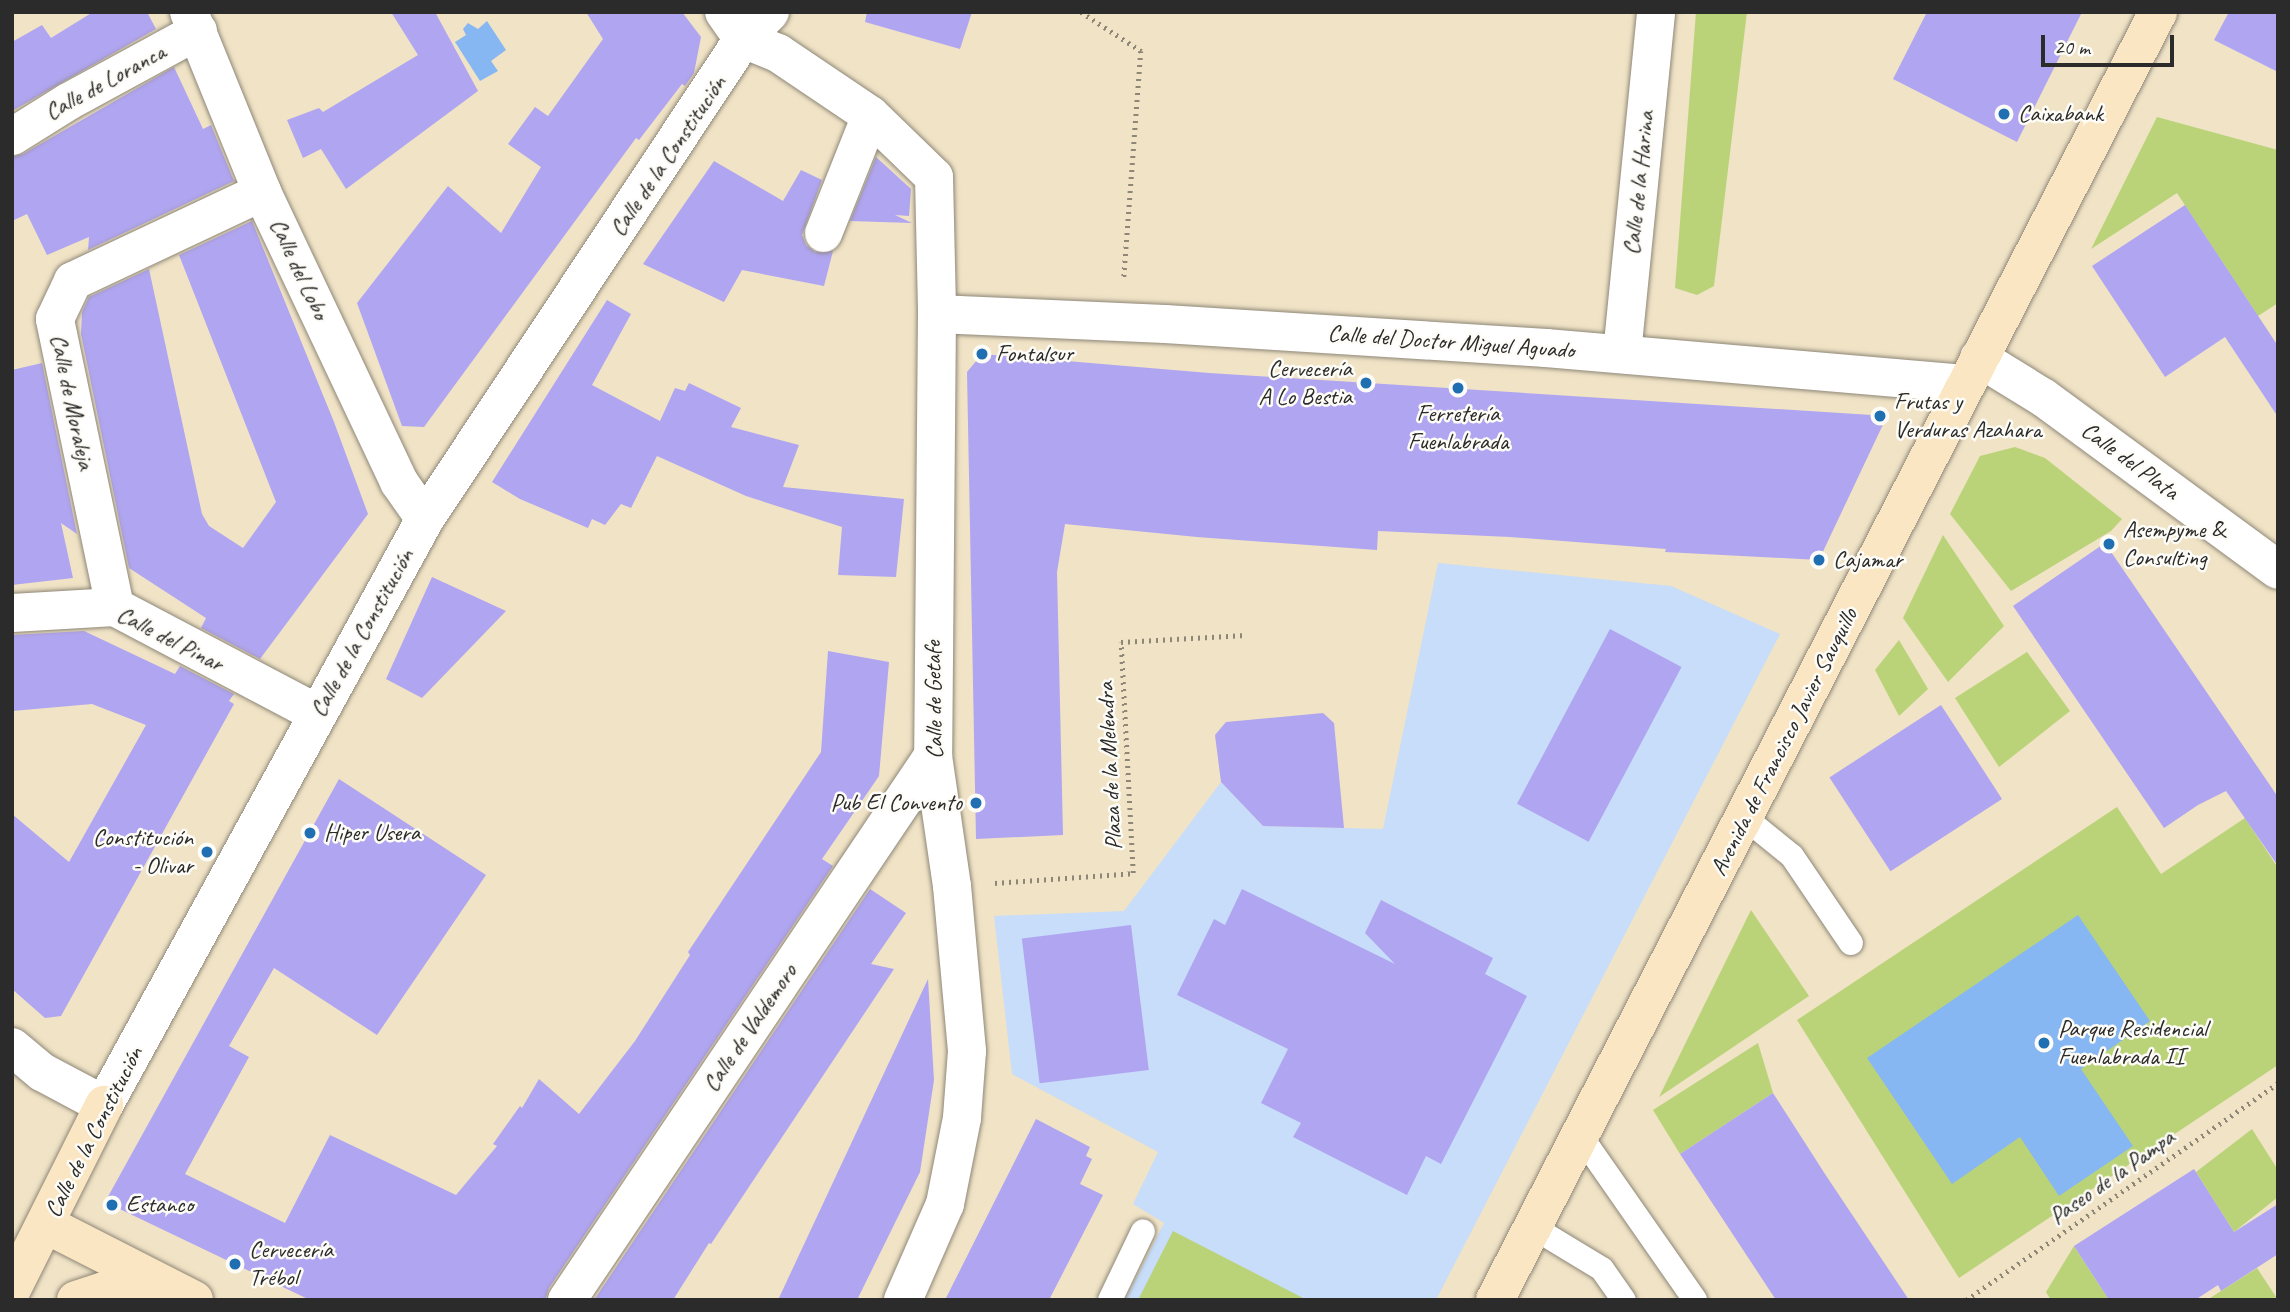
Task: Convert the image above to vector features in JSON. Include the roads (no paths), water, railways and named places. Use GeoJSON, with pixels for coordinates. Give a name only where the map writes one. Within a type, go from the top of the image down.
{"type":"FeatureCollection","features":[{"type":"Feature","properties":{"kind":"main road","name":"Avenida de Francisco Javier Sauquillo"},"geometry":{"type":"LineString","coordinates":[[1495,1300],[1531,1226],[1855,606],[1971,371],[2158,12]]}},
{"type":"Feature","properties":{"kind":"main road","name":"Calle de la Constitución"},"geometry":{"type":"LineString","coordinates":[[12,1289],[47,1225],[104,1105]]}},
{"type":"Feature","properties":{"kind":"main road"},"geometry":{"type":"LineString","coordinates":[[47,1225],[194,1300]]}},
{"type":"Feature","properties":{"kind":"main road"},"geometry":{"type":"LineString","coordinates":[[76,1300],[104,1291],[159,1283]]}},
{"type":"Feature","properties":{"kind":"street","name":"Calle de la Constitución"},"geometry":{"type":"LineString","coordinates":[[104,1105],[425,519],[733,26],[770,12]]}},
{"type":"Feature","properties":{"kind":"street","name":"Calle de la Harina"},"geometry":{"type":"LineString","coordinates":[[1622,354],[1656,12]]}},
{"type":"Feature","properties":{"kind":"street","name":"Calle de Loranca"},"geometry":{"type":"LineString","coordinates":[[12,136],[193,21]]}},
{"type":"Feature","properties":{"kind":"street","name":"Calle del Lobo"},"geometry":{"type":"LineString","coordinates":[[193,21],[262,192],[400,482],[425,519]]}},
{"type":"Feature","properties":{"kind":"street","name":"Calle de Getafe"},"geometry":{"type":"LineString","coordinates":[[733,26],[870,115],[934,177],[937,314],[933,756],[952,886],[967,1051],[962,1118],[945,1204],[903,1300]]}},
{"type":"Feature","properties":{"kind":"street"},"geometry":{"type":"LineString","coordinates":[[823,233],[870,115]]}},
{"type":"Feature","properties":{"kind":"street","name":"Calle de Moraleja"},"geometry":{"type":"LineString","coordinates":[[115,607],[55,319],[73,281],[262,192]]}},
{"type":"Feature","properties":{"kind":"street","name":"Calle del Doctor Miguel Aguado"},"geometry":{"type":"LineString","coordinates":[[937,314],[1120,322],[1622,354],[1971,371]]}},
{"type":"Feature","properties":{"kind":"street","name":"Calle del Plata"},"geometry":{"type":"LineString","coordinates":[[1971,371],[2044,398],[2278,570]]}},
{"type":"Feature","properties":{"kind":"street","name":"Calle del Pinar"},"geometry":{"type":"LineString","coordinates":[[12,613],[115,607],[318,714]]}},
{"type":"Feature","properties":{"kind":"street","name":"Calle de Valdemoro"},"geometry":{"type":"LineString","coordinates":[[567,1300],[933,756]]}},
{"type":"Feature","properties":{"kind":"street"},"geometry":{"type":"LineString","coordinates":[[12,1047],[42,1072],[104,1105]]}},
{"type":"Feature","properties":{"kind":"lane"},"geometry":{"type":"LineString","coordinates":[[1745,818],[1792,856],[1851,943]]}},
{"type":"Feature","properties":{"kind":"lane"},"geometry":{"type":"LineString","coordinates":[[1580,1135],[1695,1300]]}},
{"type":"Feature","properties":{"kind":"lane"},"geometry":{"type":"LineString","coordinates":[[1531,1226],[1568,1245],[1602,1269],[1624,1300]]}},
{"type":"Feature","properties":{"kind":"lane"},"geometry":{"type":"LineString","coordinates":[[1110,1300],[1143,1231]]}},
{"type":"Feature","properties":{"kind":"water"},"geometry":{"type":"Polygon","coordinates":[[[487,21],[506,50],[491,61],[498,71],[480,81],[455,42],[466,35],[463,29],[468,23],[478,29],[487,21]]]}},
{"type":"Feature","properties":{"kind":"water"},"geometry":{"type":"Polygon","coordinates":[[[2078,915],[2150,1021],[2081,1069],[2133,1146],[2059,1196],[2020,1137],[1952,1184],[1867,1058],[2078,915]]]}},
{"type":"Feature","properties":{"kind":"place","name":"Caixabank"},"geometry":{"type":"Point","coordinates":[2004,114]}},
{"type":"Feature","properties":{"kind":"place","name":"Fontalsur"},"geometry":{"type":"Point","coordinates":[982,354]}},
{"type":"Feature","properties":{"kind":"place","name":"Cervecería A Lo Bestia"},"geometry":{"type":"Point","coordinates":[1366,383]}},
{"type":"Feature","properties":{"kind":"place","name":"Ferretería Fuenlabrada"},"geometry":{"type":"Point","coordinates":[1458,388]}},
{"type":"Feature","properties":{"kind":"place","name":"Frutas y Verduras Azahara"},"geometry":{"type":"Point","coordinates":[1880,416]}},
{"type":"Feature","properties":{"kind":"place","name":"Asempyme & Consulting"},"geometry":{"type":"Point","coordinates":[2109,544]}},
{"type":"Feature","properties":{"kind":"place","name":"Cajamar"},"geometry":{"type":"Point","coordinates":[1819,560]}},
{"type":"Feature","properties":{"kind":"place","name":"Pub El Convento"},"geometry":{"type":"Point","coordinates":[976,803]}},
{"type":"Feature","properties":{"kind":"place","name":"Hiper Usera"},"geometry":{"type":"Point","coordinates":[310,833]}},
{"type":"Feature","properties":{"kind":"place","name":"Constitución - Olivar"},"geometry":{"type":"Point","coordinates":[207,852]}},
{"type":"Feature","properties":{"kind":"place","name":"Parque Residencial Fuenlabrada II"},"geometry":{"type":"Point","coordinates":[2044,1043]}},
{"type":"Feature","properties":{"kind":"place","name":"Estanco"},"geometry":{"type":"Point","coordinates":[112,1205]}},
{"type":"Feature","properties":{"kind":"place","name":"Cervecería Trébol"},"geometry":{"type":"Point","coordinates":[235,1264]}}]}
